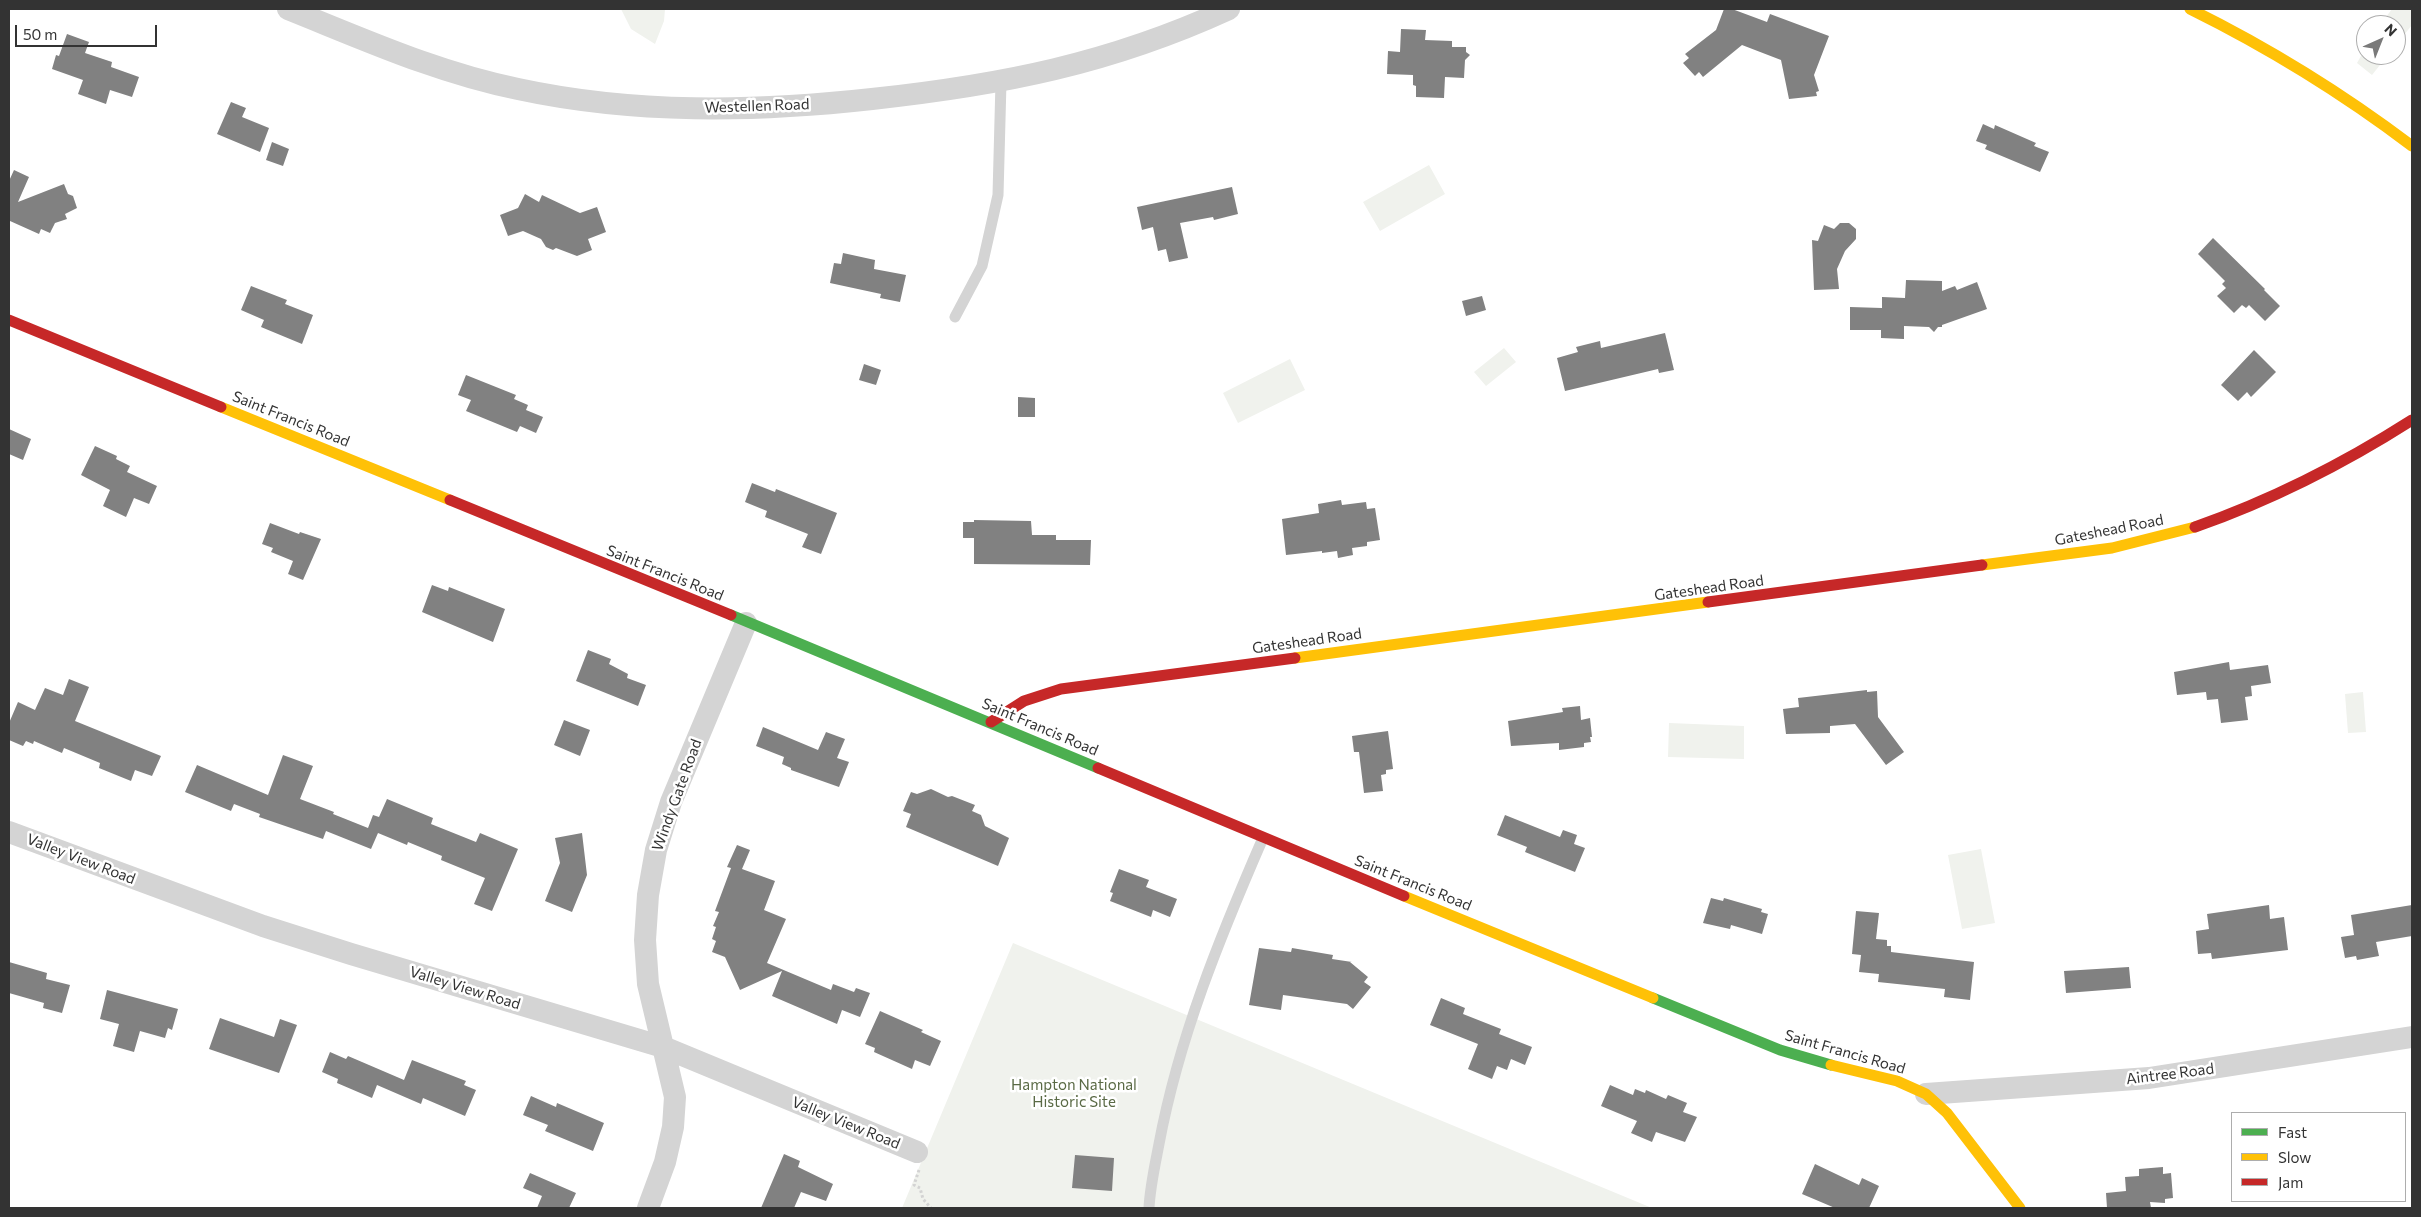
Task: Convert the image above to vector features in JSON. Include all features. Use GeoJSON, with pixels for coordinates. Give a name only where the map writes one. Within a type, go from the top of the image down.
{"type":"FeatureCollection","features":[{"type":"Feature","properties":{"kind":"street","name":"Westellen Road"},"geometry":{"type":"LineString","coordinates":[[288,9],[416,61],[519,90],[602,102],[686,108],[785,106],[912,94],[1001,82],[1092,61],[1128,50],[1229,9]]}},
{"type":"Feature","properties":{"kind":"street"},"geometry":{"type":"LineString","coordinates":[[2190,9],[2250,38],[2312,74],[2378,119],[2412,146]]}},
{"type":"Feature","properties":{"kind":"street","name":"Saint Francis Road"},"geometry":{"type":"LineString","coordinates":[[9,320],[991,722],[1263,838],[1780,1050],[1844,1069],[1897,1081],[1926,1094],[1947,1112],[2020,1208]]}},
{"type":"Feature","properties":{"kind":"street","name":"Gateshead Road"},"geometry":{"type":"LineString","coordinates":[[991,722],[1013,705],[1035,696],[1061,689],[2112,548],[2188,530],[2253,505],[2316,478],[2374,445],[2412,420]]}},
{"type":"Feature","properties":{"kind":"street","name":"Windy Gate Road"},"geometry":{"type":"LineString","coordinates":[[648,1208],[665,1162],[673,1127],[676,1097],[648,984],[645,940],[648,895],[656,850],[671,802],[746,623]]}},
{"type":"Feature","properties":{"kind":"street","name":"Valley View Road"},"geometry":{"type":"LineString","coordinates":[[9,832],[263,926],[663,1047],[917,1152]]}},
{"type":"Feature","properties":{"kind":"street","name":"Aintree Road"},"geometry":{"type":"LineString","coordinates":[[1926,1094],[2149,1078],[2412,1037]]}},
{"type":"Feature","properties":{"kind":"lane"},"geometry":{"type":"LineString","coordinates":[[955,317],[982,266],[998,195],[1001,82]]}},
{"type":"Feature","properties":{"kind":"lane"},"geometry":{"type":"LineString","coordinates":[[1149,1208],[1168,1093],[1183,1041],[1226,922],[1263,838]]}},
{"type":"Feature","properties":{"kind":"path"},"geometry":{"type":"LineString","coordinates":[[917,1152],[926,1155],[914,1185],[920,1188],[922,1199],[931,1208]]}},
{"type":"Feature","properties":{"kind":"green space"},"geometry":{"type":"Polygon","coordinates":[[[621,9],[665,9],[664,21],[655,44],[631,29],[621,9]]]}},
{"type":"Feature","properties":{"kind":"green space"},"geometry":{"type":"Polygon","coordinates":[[[2392,9],[2412,9],[2412,25],[2406,32],[2406,15],[2388,15],[2392,9]]]}},
{"type":"Feature","properties":{"kind":"green space"},"geometry":{"type":"Polygon","coordinates":[[[2360,65],[2380,65],[2372,75],[2360,65]]]}},
{"type":"Feature","properties":{"kind":"green space"},"geometry":{"type":"Polygon","coordinates":[[[1429,165],[1445,194],[1380,231],[1363,202],[1429,165]]]}},
{"type":"Feature","properties":{"kind":"green space"},"geometry":{"type":"Polygon","coordinates":[[[1504,348],[1516,362],[1486,386],[1474,372],[1504,348]]]}},
{"type":"Feature","properties":{"kind":"green space"},"geometry":{"type":"Polygon","coordinates":[[[1290,359],[1305,390],[1238,423],[1223,393],[1290,359]]]}},
{"type":"Feature","properties":{"kind":"green space"},"geometry":{"type":"Polygon","coordinates":[[[2363,692],[2366,732],[2348,733],[2345,694],[2363,692]]]}},
{"type":"Feature","properties":{"kind":"green space"},"geometry":{"type":"Polygon","coordinates":[[[1669,723],[1744,726],[1744,759],[1668,757],[1669,723]]]}},
{"type":"Feature","properties":{"kind":"green space"},"geometry":{"type":"Polygon","coordinates":[[[1981,849],[1995,923],[1962,929],[1948,855],[1981,849]]]}},
{"type":"Feature","properties":{"kind":"green space","name":"Hampton National Historic Site"},"geometry":{"type":"Polygon","coordinates":[[[1013,943],[1652,1208],[902,1208],[1013,943]]]}},
{"type":"Feature","properties":{"kind":"building"},"geometry":{"type":"Polygon","coordinates":[[[1724,9],[1732,9],[1767,22],[1770,14],[1829,36],[1814,75],[1819,91],[1816,92],[1817,96],[1789,99],[1781,60],[1742,45],[1703,77],[1699,72],[1695,76],[1683,63],[1689,58],[1685,54],[1716,30],[1724,9]]]}},
{"type":"Feature","properties":{"kind":"building"},"geometry":{"type":"Polygon","coordinates":[[[1401,29],[1426,30],[1425,40],[1452,41],[1452,47],[1466,47],[1466,52],[1470,55],[1465,60],[1464,78],[1445,77],[1444,98],[1416,97],[1413,75],[1387,74],[1388,51],[1400,52],[1401,29]]]}},
{"type":"Feature","properties":{"kind":"building"},"geometry":{"type":"Polygon","coordinates":[[[67,34],[89,42],[85,53],[112,62],[111,67],[139,77],[132,97],[110,90],[106,104],[78,94],[83,80],[52,69],[56,55],[59,56],[67,34]]]}},
{"type":"Feature","properties":{"kind":"building"},"geometry":{"type":"Polygon","coordinates":[[[231,102],[246,108],[242,117],[269,128],[260,152],[217,134],[231,102]]]}},
{"type":"Feature","properties":{"kind":"building"},"geometry":{"type":"Polygon","coordinates":[[[1983,124],[1994,129],[1995,125],[2036,143],[2034,146],[2049,152],[2040,172],[1985,149],[1987,145],[1976,141],[1983,124]]]}},
{"type":"Feature","properties":{"kind":"building"},"geometry":{"type":"Polygon","coordinates":[[[272,142],[289,149],[283,166],[266,160],[272,142]]]}},
{"type":"Feature","properties":{"kind":"building"},"geometry":{"type":"Polygon","coordinates":[[[14,170],[29,177],[18,202],[64,184],[68,194],[73,196],[77,208],[65,214],[67,219],[55,223],[50,233],[41,229],[39,234],[10,221],[9,224],[9,181],[14,170]]]}},
{"type":"Feature","properties":{"kind":"building"},"geometry":{"type":"Polygon","coordinates":[[[1232,187],[1238,214],[1214,220],[1213,217],[1180,223],[1188,258],[1169,262],[1166,249],[1158,251],[1153,227],[1142,230],[1137,207],[1232,187]]]}},
{"type":"Feature","properties":{"kind":"building"},"geometry":{"type":"Polygon","coordinates":[[[525,194],[539,202],[542,195],[580,213],[597,207],[606,232],[588,239],[592,250],[577,256],[556,248],[553,250],[546,247],[541,239],[523,231],[508,236],[500,215],[518,208],[525,194]]]}},
{"type":"Feature","properties":{"kind":"building"},"geometry":{"type":"Polygon","coordinates":[[[1840,223],[1849,223],[1856,229],[1856,239],[1845,251],[1837,269],[1839,289],[1814,290],[1812,240],[1818,241],[1824,225],[1834,229],[1840,223]]]}},
{"type":"Feature","properties":{"kind":"building"},"geometry":{"type":"Polygon","coordinates":[[[2213,238],[2280,306],[2265,321],[2249,305],[2246,308],[2242,305],[2234,313],[2217,296],[2226,288],[2222,284],[2225,281],[2198,254],[2213,238]]]}},
{"type":"Feature","properties":{"kind":"building"},"geometry":{"type":"Polygon","coordinates":[[[843,253],[875,260],[874,269],[906,275],[900,302],[880,298],[881,294],[830,283],[834,263],[841,264],[843,253]]]}},
{"type":"Feature","properties":{"kind":"building"},"geometry":{"type":"Polygon","coordinates":[[[1906,280],[1942,281],[1942,291],[1955,286],[1957,290],[1977,282],[1987,309],[1942,325],[1942,327],[1938,327],[1934,332],[1929,327],[1904,326],[1904,339],[1881,338],[1881,330],[1850,330],[1850,307],[1882,308],[1882,297],[1905,298],[1906,280]]]}},
{"type":"Feature","properties":{"kind":"building"},"geometry":{"type":"Polygon","coordinates":[[[251,286],[287,300],[285,304],[313,315],[302,344],[261,327],[264,320],[241,310],[251,286]]]}},
{"type":"Feature","properties":{"kind":"building"},"geometry":{"type":"Polygon","coordinates":[[[1482,296],[1486,310],[1466,316],[1462,301],[1482,296]]]}},
{"type":"Feature","properties":{"kind":"building"},"geometry":{"type":"Polygon","coordinates":[[[1665,333],[1674,370],[1659,373],[1658,369],[1565,391],[1557,358],[1578,352],[1576,347],[1600,341],[1601,348],[1665,333]]]}},
{"type":"Feature","properties":{"kind":"building"},"geometry":{"type":"Polygon","coordinates":[[[2254,350],[2276,372],[2251,397],[2247,392],[2238,401],[2221,385],[2254,350]]]}},
{"type":"Feature","properties":{"kind":"building"},"geometry":{"type":"Polygon","coordinates":[[[864,364],[881,370],[876,385],[859,380],[864,364]]]}},
{"type":"Feature","properties":{"kind":"building"},"geometry":{"type":"Polygon","coordinates":[[[466,375],[516,395],[514,399],[528,405],[526,410],[543,417],[536,433],[520,426],[517,432],[466,411],[471,400],[458,395],[466,375]]]}},
{"type":"Feature","properties":{"kind":"building"},"geometry":{"type":"Polygon","coordinates":[[[1018,397],[1035,398],[1035,417],[1018,417],[1018,397]]]}},
{"type":"Feature","properties":{"kind":"building"},"geometry":{"type":"Polygon","coordinates":[[[9,429],[31,439],[23,460],[9,454],[9,429]]]}},
{"type":"Feature","properties":{"kind":"building"},"geometry":{"type":"Polygon","coordinates":[[[95,446],[117,456],[116,459],[130,466],[127,472],[157,486],[149,504],[134,498],[126,517],[103,506],[110,490],[81,475],[95,446]]]}},
{"type":"Feature","properties":{"kind":"building"},"geometry":{"type":"Polygon","coordinates":[[[752,483],[775,492],[776,489],[837,513],[821,554],[802,547],[808,534],[765,517],[767,511],[745,502],[752,483]]]}},
{"type":"Feature","properties":{"kind":"building"},"geometry":{"type":"Polygon","coordinates":[[[1341,500],[1342,505],[1366,502],[1367,509],[1375,508],[1380,540],[1367,542],[1367,546],[1352,548],[1353,555],[1338,558],[1337,551],[1286,555],[1282,519],[1319,513],[1318,504],[1341,500]]]}},
{"type":"Feature","properties":{"kind":"building"},"geometry":{"type":"Polygon","coordinates":[[[974,520],[1031,521],[1032,535],[1056,535],[1056,540],[1091,540],[1090,565],[974,564],[974,538],[963,538],[963,522],[974,522],[974,520]]]}},
{"type":"Feature","properties":{"kind":"building"},"geometry":{"type":"Polygon","coordinates":[[[270,523],[299,534],[300,532],[321,539],[303,580],[288,574],[293,561],[271,552],[273,548],[262,544],[270,523]]]}},
{"type":"Feature","properties":{"kind":"building"},"geometry":{"type":"Polygon","coordinates":[[[432,585],[448,591],[449,587],[505,609],[493,642],[422,612],[432,585]]]}},
{"type":"Feature","properties":{"kind":"building"},"geometry":{"type":"Polygon","coordinates":[[[588,650],[611,659],[609,664],[628,674],[627,678],[646,685],[638,706],[576,681],[588,650]]]}},
{"type":"Feature","properties":{"kind":"building"},"geometry":{"type":"Polygon","coordinates":[[[2229,662],[2230,670],[2268,665],[2271,683],[2251,686],[2252,696],[2245,697],[2248,720],[2221,723],[2218,699],[2207,700],[2206,692],[2177,695],[2174,672],[2229,662]]]}},
{"type":"Feature","properties":{"kind":"building"},"geometry":{"type":"Polygon","coordinates":[[[69,679],[89,687],[75,721],[161,756],[152,776],[135,770],[131,781],[99,768],[100,763],[64,748],[62,753],[34,741],[33,744],[26,741],[23,746],[9,740],[9,723],[18,702],[35,710],[45,688],[63,695],[69,679]]]}},
{"type":"Feature","properties":{"kind":"building"},"geometry":{"type":"Polygon","coordinates":[[[1867,690],[1867,692],[1877,691],[1878,717],[1904,752],[1886,765],[1855,724],[1830,726],[1830,733],[1786,734],[1783,709],[1799,707],[1798,698],[1867,690]]]}},
{"type":"Feature","properties":{"kind":"building"},"geometry":{"type":"Polygon","coordinates":[[[1580,706],[1581,720],[1590,718],[1592,737],[1590,737],[1591,742],[1584,743],[1584,747],[1559,750],[1559,743],[1511,746],[1508,721],[1563,712],[1562,708],[1580,706]]]}},
{"type":"Feature","properties":{"kind":"building"},"geometry":{"type":"Polygon","coordinates":[[[564,720],[590,730],[580,756],[554,745],[564,720]]]}},
{"type":"Feature","properties":{"kind":"building"},"geometry":{"type":"Polygon","coordinates":[[[763,727],[818,750],[826,732],[845,739],[837,758],[849,762],[839,787],[791,770],[791,768],[782,764],[784,757],[756,746],[763,727]]]}},
{"type":"Feature","properties":{"kind":"building"},"geometry":{"type":"Polygon","coordinates":[[[1388,731],[1393,769],[1386,770],[1386,774],[1381,775],[1383,791],[1364,793],[1359,752],[1354,752],[1352,736],[1388,731]]]}},
{"type":"Feature","properties":{"kind":"building"},"geometry":{"type":"Polygon","coordinates":[[[283,755],[313,766],[300,799],[368,828],[373,815],[379,817],[387,799],[433,818],[431,824],[476,842],[480,833],[518,849],[492,911],[474,904],[485,878],[441,860],[442,856],[408,842],[407,845],[378,833],[371,849],[326,831],[323,839],[259,817],[260,814],[234,804],[231,811],[185,792],[197,765],[268,795],[283,755]]]}},
{"type":"Feature","properties":{"kind":"building"},"geometry":{"type":"Polygon","coordinates":[[[931,789],[948,797],[952,796],[975,805],[972,811],[981,815],[985,826],[1009,838],[998,866],[906,827],[911,814],[903,811],[911,792],[917,794],[931,789]]]}},
{"type":"Feature","properties":{"kind":"building"},"geometry":{"type":"Polygon","coordinates":[[[1505,815],[1560,837],[1563,830],[1577,835],[1574,844],[1585,848],[1575,872],[1525,852],[1527,847],[1497,835],[1505,815]]]}},
{"type":"Feature","properties":{"kind":"building"},"geometry":{"type":"Polygon","coordinates":[[[582,833],[587,875],[572,912],[545,901],[560,863],[555,838],[582,833]]]}},
{"type":"Feature","properties":{"kind":"building"},"geometry":{"type":"Polygon","coordinates":[[[737,845],[750,850],[742,869],[775,881],[764,910],[786,919],[767,963],[831,990],[833,984],[854,992],[856,988],[870,993],[860,1017],[842,1010],[837,1024],[772,996],[782,971],[740,990],[725,957],[712,952],[716,941],[712,939],[716,927],[713,926],[719,912],[715,911],[731,868],[727,867],[737,845]]]}},
{"type":"Feature","properties":{"kind":"building"},"geometry":{"type":"Polygon","coordinates":[[[1119,869],[1149,880],[1146,887],[1177,899],[1170,917],[1153,910],[1151,917],[1110,901],[1113,893],[1110,892],[1119,869]]]}},
{"type":"Feature","properties":{"kind":"building"},"geometry":{"type":"Polygon","coordinates":[[[1711,898],[1723,901],[1724,898],[1762,909],[1761,912],[1768,914],[1762,934],[1731,925],[1730,929],[1703,923],[1711,898]]]}},
{"type":"Feature","properties":{"kind":"building"},"geometry":{"type":"Polygon","coordinates":[[[2269,905],[2270,919],[2284,917],[2288,950],[2212,959],[2211,953],[2198,954],[2196,931],[2209,929],[2207,914],[2269,905]]]}},
{"type":"Feature","properties":{"kind":"building"},"geometry":{"type":"Polygon","coordinates":[[[2412,905],[2412,936],[2376,942],[2379,956],[2357,960],[2356,956],[2345,958],[2341,937],[2354,935],[2351,915],[2412,905]]]}},
{"type":"Feature","properties":{"kind":"building"},"geometry":{"type":"Polygon","coordinates":[[[1856,911],[1879,913],[1876,939],[1887,940],[1887,946],[1891,946],[1891,952],[1974,962],[1970,1000],[1944,997],[1945,989],[1878,982],[1879,974],[1859,972],[1861,955],[1852,954],[1856,911]]]}},
{"type":"Feature","properties":{"kind":"building"},"geometry":{"type":"Polygon","coordinates":[[[1259,948],[1291,952],[1292,948],[1333,955],[1332,959],[1352,962],[1350,962],[1368,977],[1364,982],[1371,987],[1353,1009],[1347,1004],[1283,995],[1281,1010],[1249,1005],[1259,948]]]}},
{"type":"Feature","properties":{"kind":"building"},"geometry":{"type":"Polygon","coordinates":[[[9,962],[47,973],[46,979],[70,985],[62,1013],[43,1008],[44,1003],[9,993],[9,962]]]}},
{"type":"Feature","properties":{"kind":"building"},"geometry":{"type":"Polygon","coordinates":[[[2129,967],[2131,988],[2066,993],[2064,971],[2129,967]]]}},
{"type":"Feature","properties":{"kind":"building"},"geometry":{"type":"Polygon","coordinates":[[[107,990],[178,1009],[172,1030],[168,1028],[165,1038],[140,1031],[134,1052],[113,1046],[119,1024],[100,1019],[107,990]]]}},
{"type":"Feature","properties":{"kind":"building"},"geometry":{"type":"Polygon","coordinates":[[[1441,998],[1465,1008],[1463,1014],[1501,1029],[1499,1034],[1532,1047],[1525,1065],[1511,1059],[1507,1070],[1497,1066],[1492,1079],[1468,1069],[1478,1044],[1430,1025],[1441,998]]]}},
{"type":"Feature","properties":{"kind":"building"},"geometry":{"type":"Polygon","coordinates":[[[880,1011],[923,1030],[921,1032],[941,1041],[930,1066],[915,1060],[912,1069],[874,1052],[875,1048],[865,1044],[880,1011]]]}},
{"type":"Feature","properties":{"kind":"building"},"geometry":{"type":"Polygon","coordinates":[[[220,1018],[274,1037],[280,1019],[297,1025],[279,1073],[209,1049],[220,1018]]]}},
{"type":"Feature","properties":{"kind":"building"},"geometry":{"type":"Polygon","coordinates":[[[330,1052],[346,1059],[348,1056],[404,1080],[412,1060],[466,1081],[464,1085],[476,1090],[465,1116],[423,1098],[421,1104],[377,1085],[372,1098],[337,1083],[338,1079],[322,1072],[330,1052]]]}},
{"type":"Feature","properties":{"kind":"building"},"geometry":{"type":"Polygon","coordinates":[[[1610,1085],[1633,1095],[1635,1089],[1645,1093],[1646,1090],[1666,1099],[1668,1095],[1687,1103],[1683,1112],[1697,1117],[1685,1142],[1656,1132],[1652,1142],[1631,1133],[1637,1121],[1601,1106],[1610,1085]]]}},
{"type":"Feature","properties":{"kind":"building"},"geometry":{"type":"Polygon","coordinates":[[[531,1096],[556,1107],[557,1103],[604,1123],[593,1151],[545,1131],[548,1125],[523,1115],[531,1096]]]}},
{"type":"Feature","properties":{"kind":"building"},"geometry":{"type":"Polygon","coordinates":[[[784,1154],[800,1161],[798,1167],[833,1184],[826,1201],[801,1192],[794,1208],[761,1208],[784,1154]]]}},
{"type":"Feature","properties":{"kind":"building"},"geometry":{"type":"Polygon","coordinates":[[[1075,1155],[1114,1158],[1112,1191],[1072,1188],[1075,1155]]]}},
{"type":"Feature","properties":{"kind":"building"},"geometry":{"type":"Polygon","coordinates":[[[1815,1164],[1859,1185],[1862,1178],[1879,1186],[1869,1208],[1835,1208],[1802,1194],[1815,1164]]]}},
{"type":"Feature","properties":{"kind":"building"},"geometry":{"type":"Polygon","coordinates":[[[2163,1167],[2163,1174],[2171,1173],[2173,1198],[2165,1199],[2165,1203],[2150,1202],[2151,1208],[2107,1208],[2106,1193],[2126,1191],[2125,1177],[2139,1176],[2139,1169],[2163,1167]]]}},
{"type":"Feature","properties":{"kind":"building"},"geometry":{"type":"Polygon","coordinates":[[[530,1173],[576,1193],[569,1208],[537,1208],[542,1196],[523,1188],[530,1173]]]}},
{"type":"Feature","properties":{"kind":"traffic: fast"},"geometry":{"type":"LineString","coordinates":[[731,615],[1098,768]]}},
{"type":"Feature","properties":{"kind":"traffic: fast"},"geometry":{"type":"LineString","coordinates":[[1653,998],[1780,1050],[1831,1065]]}},
{"type":"Feature","properties":{"kind":"traffic: slow"},"geometry":{"type":"LineString","coordinates":[[2190,9],[2248,39],[2304,72],[2386,126],[2412,146]]}},
{"type":"Feature","properties":{"kind":"traffic: slow"},"geometry":{"type":"LineString","coordinates":[[221,407],[450,500]]}},
{"type":"Feature","properties":{"kind":"traffic: slow"},"geometry":{"type":"LineString","coordinates":[[1982,565],[2112,548],[2195,527]]}},
{"type":"Feature","properties":{"kind":"traffic: slow"},"geometry":{"type":"LineString","coordinates":[[1295,658],[1708,602]]}},
{"type":"Feature","properties":{"kind":"traffic: slow"},"geometry":{"type":"LineString","coordinates":[[1404,896],[1653,998]]}},
{"type":"Feature","properties":{"kind":"traffic: slow"},"geometry":{"type":"LineString","coordinates":[[1831,1065],[1897,1081],[1926,1094],[1947,1113],[2020,1208]]}},
{"type":"Feature","properties":{"kind":"traffic: jam"},"geometry":{"type":"LineString","coordinates":[[9,320],[221,407]]}},
{"type":"Feature","properties":{"kind":"traffic: jam"},"geometry":{"type":"LineString","coordinates":[[2195,527],[2252,505],[2306,480],[2412,420]]}},
{"type":"Feature","properties":{"kind":"traffic: jam"},"geometry":{"type":"LineString","coordinates":[[450,500],[731,615]]}},
{"type":"Feature","properties":{"kind":"traffic: jam"},"geometry":{"type":"LineString","coordinates":[[1708,602],[1982,565]]}},
{"type":"Feature","properties":{"kind":"traffic: jam"},"geometry":{"type":"LineString","coordinates":[[991,722],[1024,701],[1061,689],[1295,658]]}},
{"type":"Feature","properties":{"kind":"traffic: jam"},"geometry":{"type":"LineString","coordinates":[[1098,768],[1404,896]]}}]}
